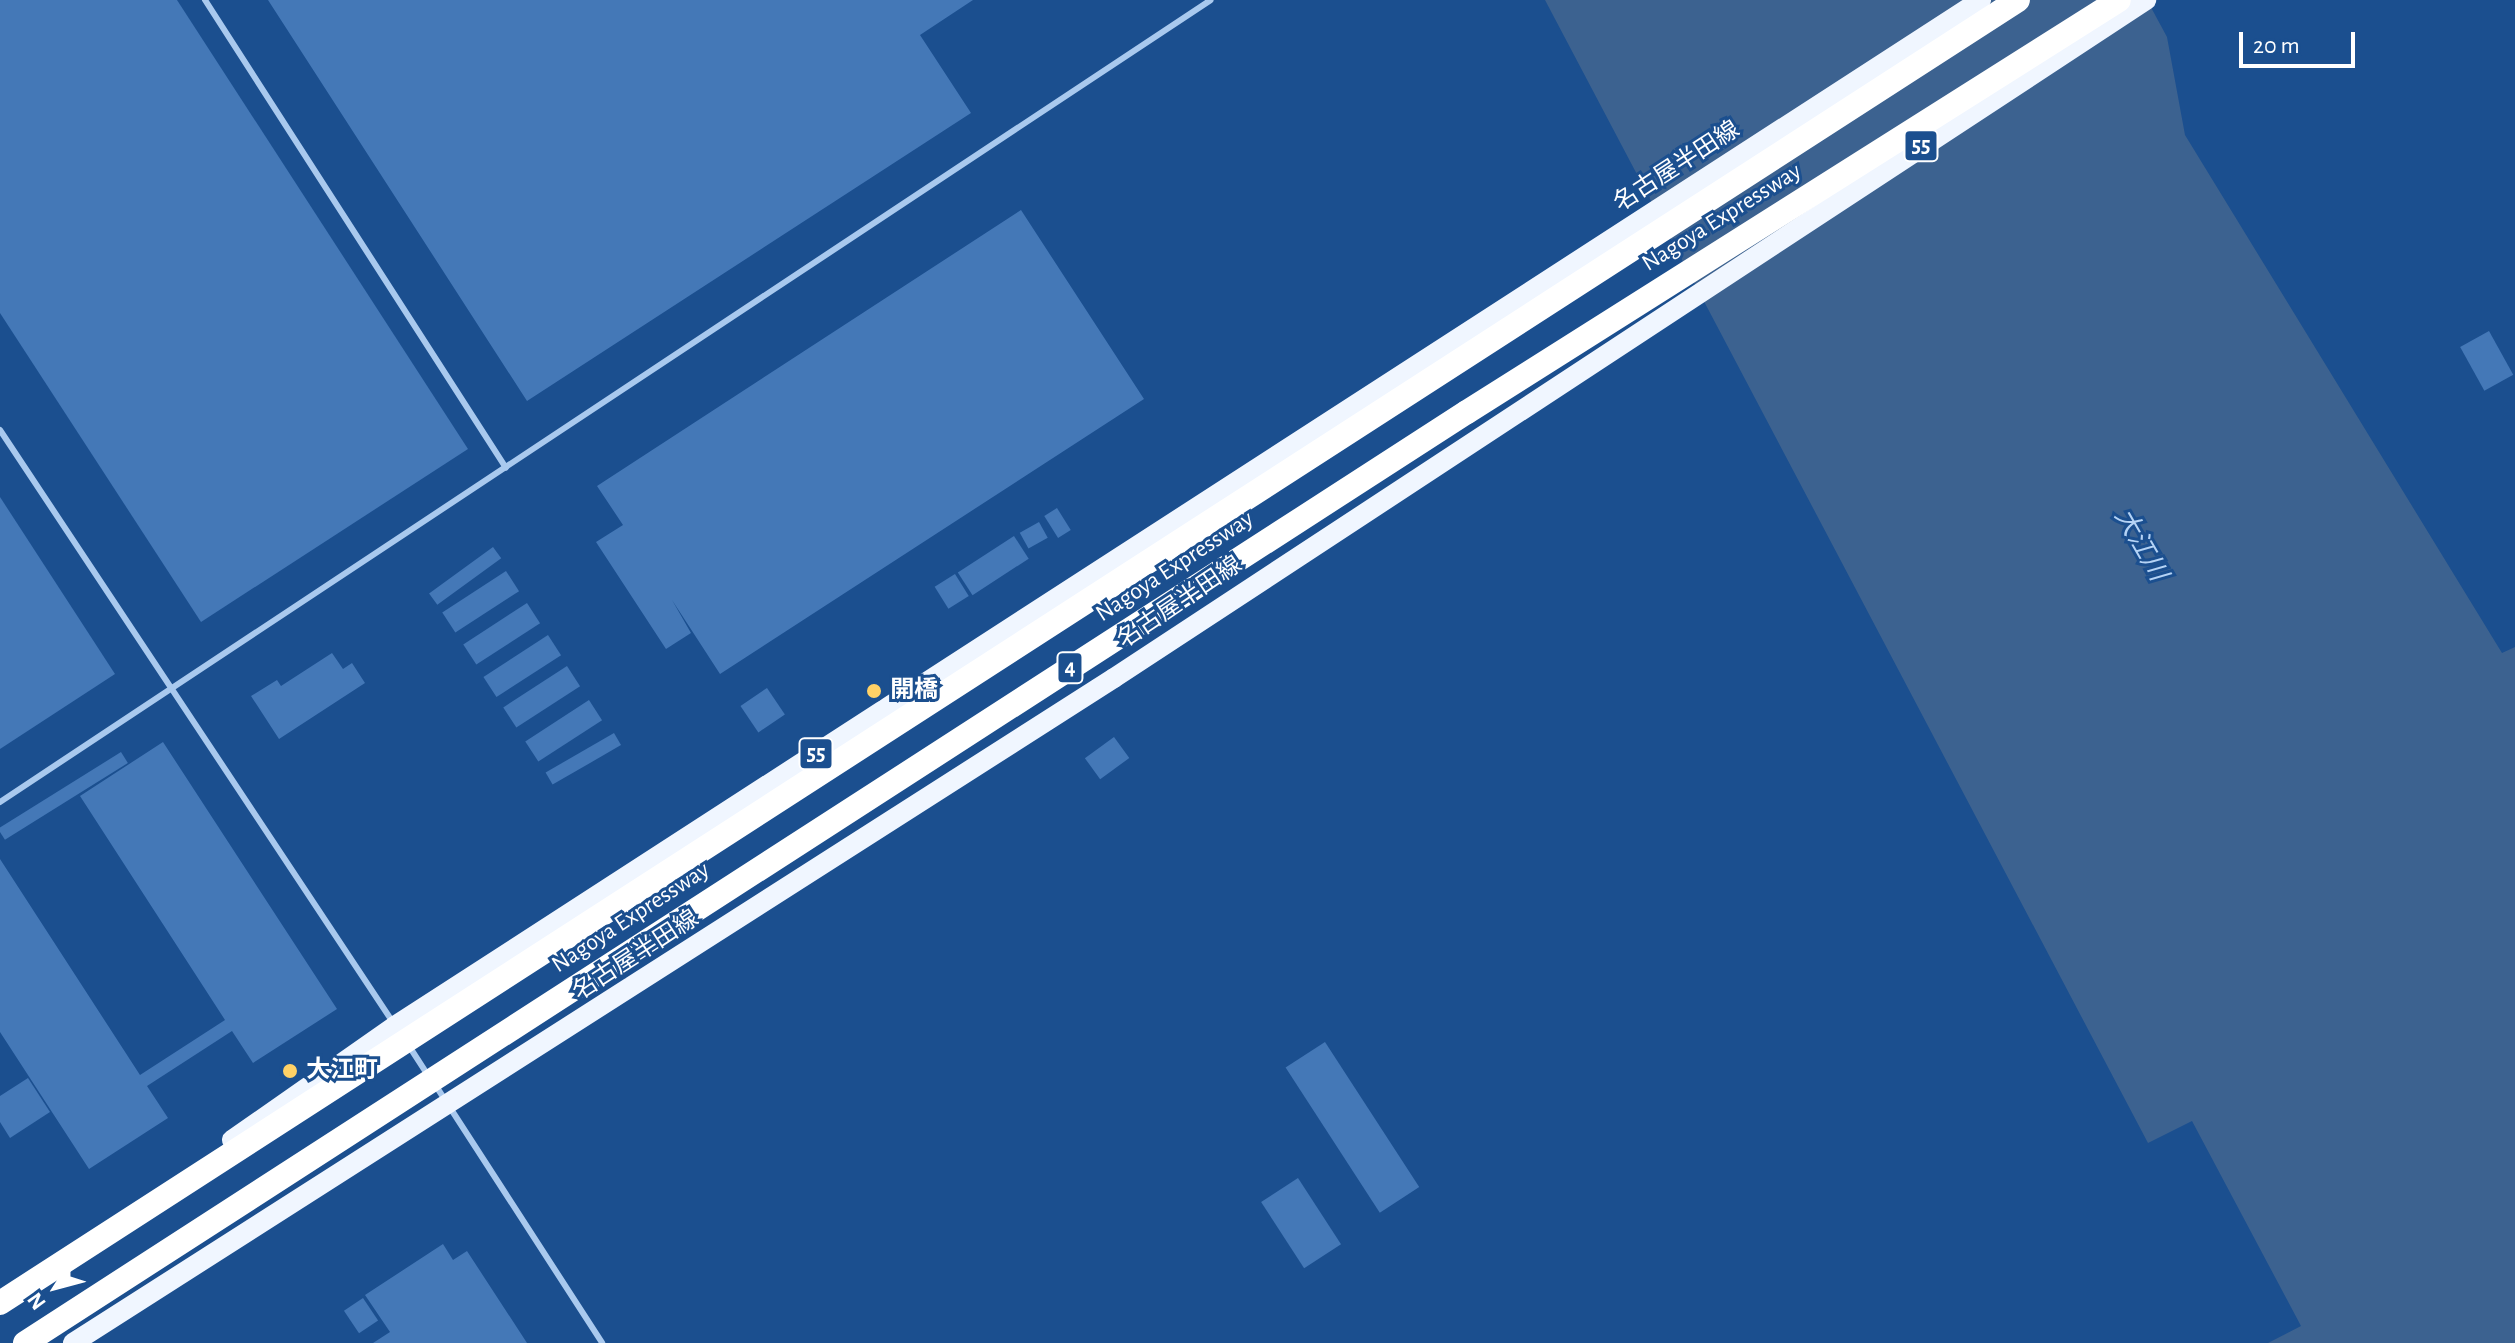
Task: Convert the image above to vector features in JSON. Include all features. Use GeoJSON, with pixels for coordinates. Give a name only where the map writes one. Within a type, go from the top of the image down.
{"type":"FeatureCollection","features":[{"type":"Feature","properties":{"kind":"highway","name":"Nagoya Expressway"},"geometry":{"type":"LineString","coordinates":[[0,1303],[2018,0]]}},
{"type":"Feature","properties":{"kind":"highway","name":"Nagoya Expressway"},"geometry":{"type":"LineString","coordinates":[[25,1343],[1467,412],[2119,0]]}},
{"type":"Feature","properties":{"kind":"main road","name":"名古屋半田線"},"geometry":{"type":"LineString","coordinates":[[0,1303],[395,1026],[1981,0]]}},
{"type":"Feature","properties":{"kind":"main road","name":"名古屋半田線"},"geometry":{"type":"LineString","coordinates":[[73,1343],[450,1107],[1127,670],[1695,292],[2146,0]]}},
{"type":"Feature","properties":{"kind":"lane"},"geometry":{"type":"LineString","coordinates":[[205,0],[506,468]]}},
{"type":"Feature","properties":{"kind":"lane"},"geometry":{"type":"LineString","coordinates":[[0,802],[1211,0]]}},
{"type":"Feature","properties":{"kind":"lane"},"geometry":{"type":"LineString","coordinates":[[0,430],[169,690],[450,1107],[602,1343]]}},
{"type":"Feature","properties":{"kind":"water","name":"大江川"},"geometry":{"type":"Polygon","coordinates":[[[1545,0],[2147,0],[2167,37],[2185,135],[2502,653],[2515,647],[2515,1343],[2268,1343],[2301,1326],[2192,1121],[2148,1143],[1545,0]]]}},
{"type":"Feature","properties":{"kind":"building"},"geometry":{"type":"Polygon","coordinates":[[[0,0],[177,0],[468,449],[201,622],[0,313],[0,0]]]}},
{"type":"Feature","properties":{"kind":"building"},"geometry":{"type":"Polygon","coordinates":[[[268,0],[973,0],[920,35],[971,113],[527,401],[268,0]]]}},
{"type":"Feature","properties":{"kind":"building"},"geometry":{"type":"Polygon","coordinates":[[[1021,210],[1144,399],[720,674],[672,600],[691,633],[666,649],[596,542],[623,525],[597,486],[1021,210]]]}},
{"type":"Feature","properties":{"kind":"building"},"geometry":{"type":"Polygon","coordinates":[[[2489,331],[2513,375],[2484,391],[2460,347],[2489,331]]]}},
{"type":"Feature","properties":{"kind":"building"},"geometry":{"type":"Polygon","coordinates":[[[0,497],[115,674],[0,749],[0,497]]]}},
{"type":"Feature","properties":{"kind":"building"},"geometry":{"type":"Polygon","coordinates":[[[1057,508],[1071,530],[1058,538],[1044,516],[1057,508]]]}},
{"type":"Feature","properties":{"kind":"building"},"geometry":{"type":"Polygon","coordinates":[[[1039,522],[1048,538],[1028,548],[1020,533],[1039,522]]]}},
{"type":"Feature","properties":{"kind":"building"},"geometry":{"type":"Polygon","coordinates":[[[1014,536],[1029,559],[973,595],[958,572],[1014,536]]]}},
{"type":"Feature","properties":{"kind":"building"},"geometry":{"type":"Polygon","coordinates":[[[493,547],[501,558],[437,605],[429,593],[493,547]]]}},
{"type":"Feature","properties":{"kind":"building"},"geometry":{"type":"Polygon","coordinates":[[[506,571],[519,591],[455,633],[442,612],[506,571]]]}},
{"type":"Feature","properties":{"kind":"building"},"geometry":{"type":"Polygon","coordinates":[[[955,574],[969,596],[948,609],[935,587],[955,574]]]}},
{"type":"Feature","properties":{"kind":"building"},"geometry":{"type":"Polygon","coordinates":[[[527,603],[540,623],[476,665],[463,644],[527,603]]]}},
{"type":"Feature","properties":{"kind":"building"},"geometry":{"type":"Polygon","coordinates":[[[548,635],[561,655],[496,697],[483,677],[548,635]]]}},
{"type":"Feature","properties":{"kind":"building"},"geometry":{"type":"Polygon","coordinates":[[[332,653],[343,669],[352,663],[365,683],[279,739],[251,696],[277,680],[281,686],[332,653]]]}},
{"type":"Feature","properties":{"kind":"building"},"geometry":{"type":"Polygon","coordinates":[[[567,666],[580,686],[516,728],[503,707],[567,666]]]}},
{"type":"Feature","properties":{"kind":"building"},"geometry":{"type":"Polygon","coordinates":[[[767,688],[785,715],[758,732],[740,706],[767,688]]]}},
{"type":"Feature","properties":{"kind":"building"},"geometry":{"type":"Polygon","coordinates":[[[589,700],[602,720],[538,762],[525,741],[589,700]]]}},
{"type":"Feature","properties":{"kind":"building"},"geometry":{"type":"Polygon","coordinates":[[[614,733],[621,745],[553,785],[546,772],[614,733]]]}},
{"type":"Feature","properties":{"kind":"building"},"geometry":{"type":"Polygon","coordinates":[[[1114,737],[1129,758],[1100,779],[1085,758],[1114,737]]]}},
{"type":"Feature","properties":{"kind":"building"},"geometry":{"type":"Polygon","coordinates":[[[163,742],[337,1009],[253,1063],[232,1031],[147,1086],[168,1118],[89,1169],[0,1032],[0,859],[140,1075],[225,1020],[80,796],[163,742]]]}},
{"type":"Feature","properties":{"kind":"building"},"geometry":{"type":"Polygon","coordinates":[[[121,752],[128,763],[5,840],[0,828],[121,752]]]}},
{"type":"Feature","properties":{"kind":"building"},"geometry":{"type":"Polygon","coordinates":[[[1325,1042],[1419,1187],[1380,1213],[1286,1068],[1325,1042]]]}},
{"type":"Feature","properties":{"kind":"building"},"geometry":{"type":"Polygon","coordinates":[[[28,1078],[50,1112],[10,1138],[0,1122],[0,1096],[28,1078]]]}},
{"type":"Feature","properties":{"kind":"building"},"geometry":{"type":"Polygon","coordinates":[[[1298,1178],[1341,1244],[1304,1268],[1261,1202],[1298,1178]]]}},
{"type":"Feature","properties":{"kind":"building"},"geometry":{"type":"Polygon","coordinates":[[[443,1244],[453,1260],[467,1251],[527,1343],[373,1343],[390,1332],[365,1295],[443,1244]]]}},
{"type":"Feature","properties":{"kind":"building"},"geometry":{"type":"Polygon","coordinates":[[[363,1298],[378,1320],[359,1333],[344,1311],[363,1298]]]}},
{"type":"Feature","properties":{"kind":"place","name":"開橋"},"geometry":{"type":"Point","coordinates":[874,691]}},
{"type":"Feature","properties":{"kind":"place","name":"大江町"},"geometry":{"type":"Point","coordinates":[290,1071]}}]}
